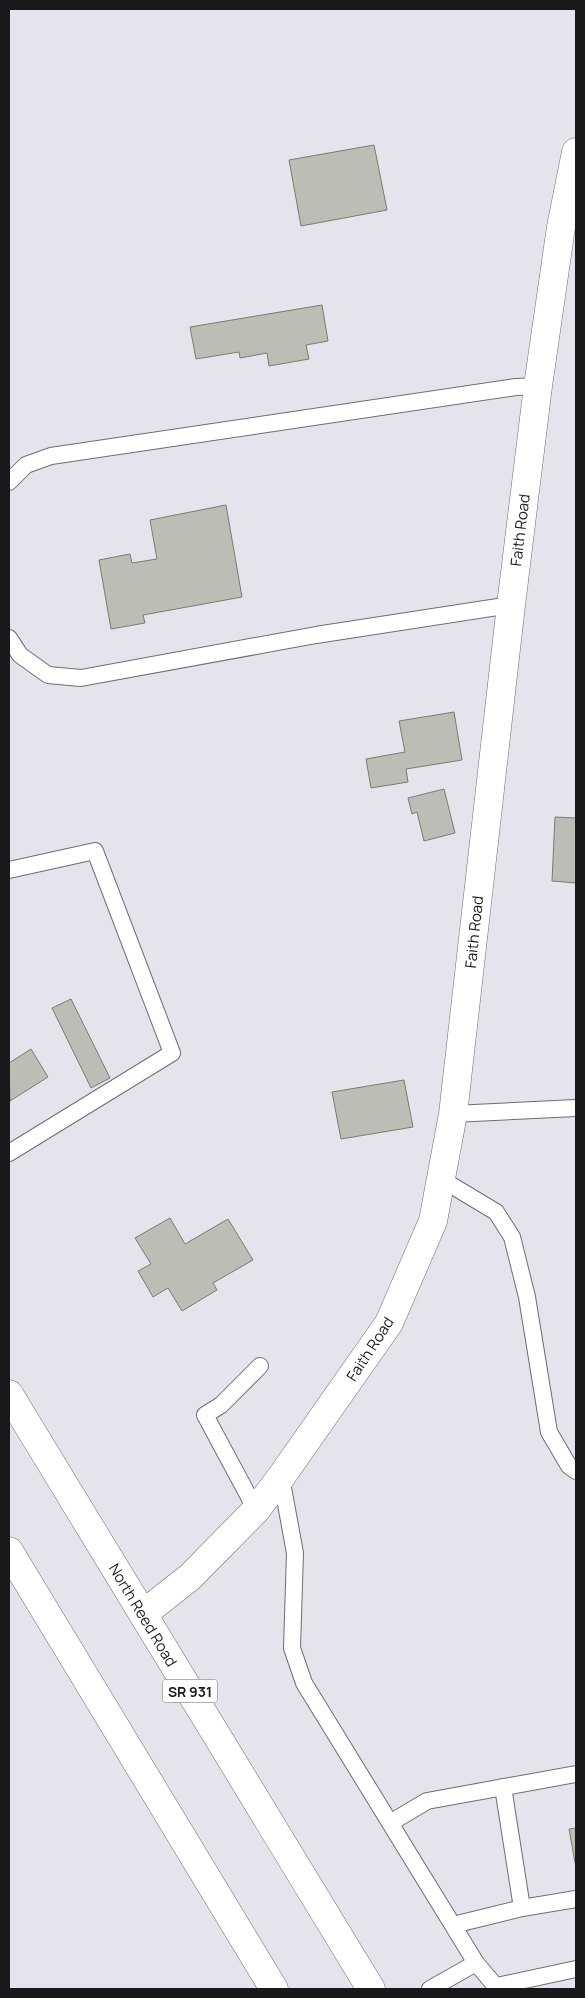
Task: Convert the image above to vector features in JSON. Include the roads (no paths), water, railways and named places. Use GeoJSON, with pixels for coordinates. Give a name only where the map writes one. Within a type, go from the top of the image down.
{"type":"FeatureCollection","features":[{"type":"Feature","properties":{"kind":"street","name":"Faith Road"},"geometry":{"type":"LineString","coordinates":[[143,1614],[190,1576],[256,1510],[281,1477],[389,1323],[433,1221],[453,1114],[538,386],[561,228],[576,152]]}},
{"type":"Feature","properties":{"kind":"street","name":"North Reed Road"},"geometry":{"type":"LineString","coordinates":[[9,1394],[371,1989]]}},
{"type":"Feature","properties":{"kind":"street"},"geometry":{"type":"LineString","coordinates":[[9,1551],[274,1989]]}},
{"type":"Feature","properties":{"kind":"lane"},"geometry":{"type":"LineString","coordinates":[[9,482],[26,465],[52,456],[516,386],[538,386]]}},
{"type":"Feature","properties":{"kind":"lane"},"geometry":{"type":"LineString","coordinates":[[9,638],[20,655],[48,675],[82,678],[316,635],[511,605]]}},
{"type":"Feature","properties":{"kind":"lane"},"geometry":{"type":"LineString","coordinates":[[9,870],[95,851],[172,1054],[9,1153]]}},
{"type":"Feature","properties":{"kind":"lane"},"geometry":{"type":"LineString","coordinates":[[453,1114],[576,1108]]}},
{"type":"Feature","properties":{"kind":"lane"},"geometry":{"type":"LineString","coordinates":[[441,1179],[496,1212],[512,1237],[527,1297],[549,1432],[569,1466],[576,1471]]}},
{"type":"Feature","properties":{"kind":"lane"},"geometry":{"type":"LineString","coordinates":[[256,1510],[205,1416],[221,1405],[260,1366]]}},
{"type":"Feature","properties":{"kind":"lane"},"geometry":{"type":"LineString","coordinates":[[281,1477],[295,1553],[292,1648],[304,1683],[452,1925],[476,1962],[497,1988],[576,1969]]}},
{"type":"Feature","properties":{"kind":"lane"},"geometry":{"type":"LineString","coordinates":[[390,1823],[427,1801],[576,1774]]}},
{"type":"Feature","properties":{"kind":"lane"},"geometry":{"type":"LineString","coordinates":[[503,1787],[522,1908]]}},
{"type":"Feature","properties":{"kind":"lane"},"geometry":{"type":"LineString","coordinates":[[452,1925],[522,1908],[576,1899]]}},
{"type":"Feature","properties":{"kind":"lane"},"geometry":{"type":"LineString","coordinates":[[430,1989],[476,1962]]}}]}
